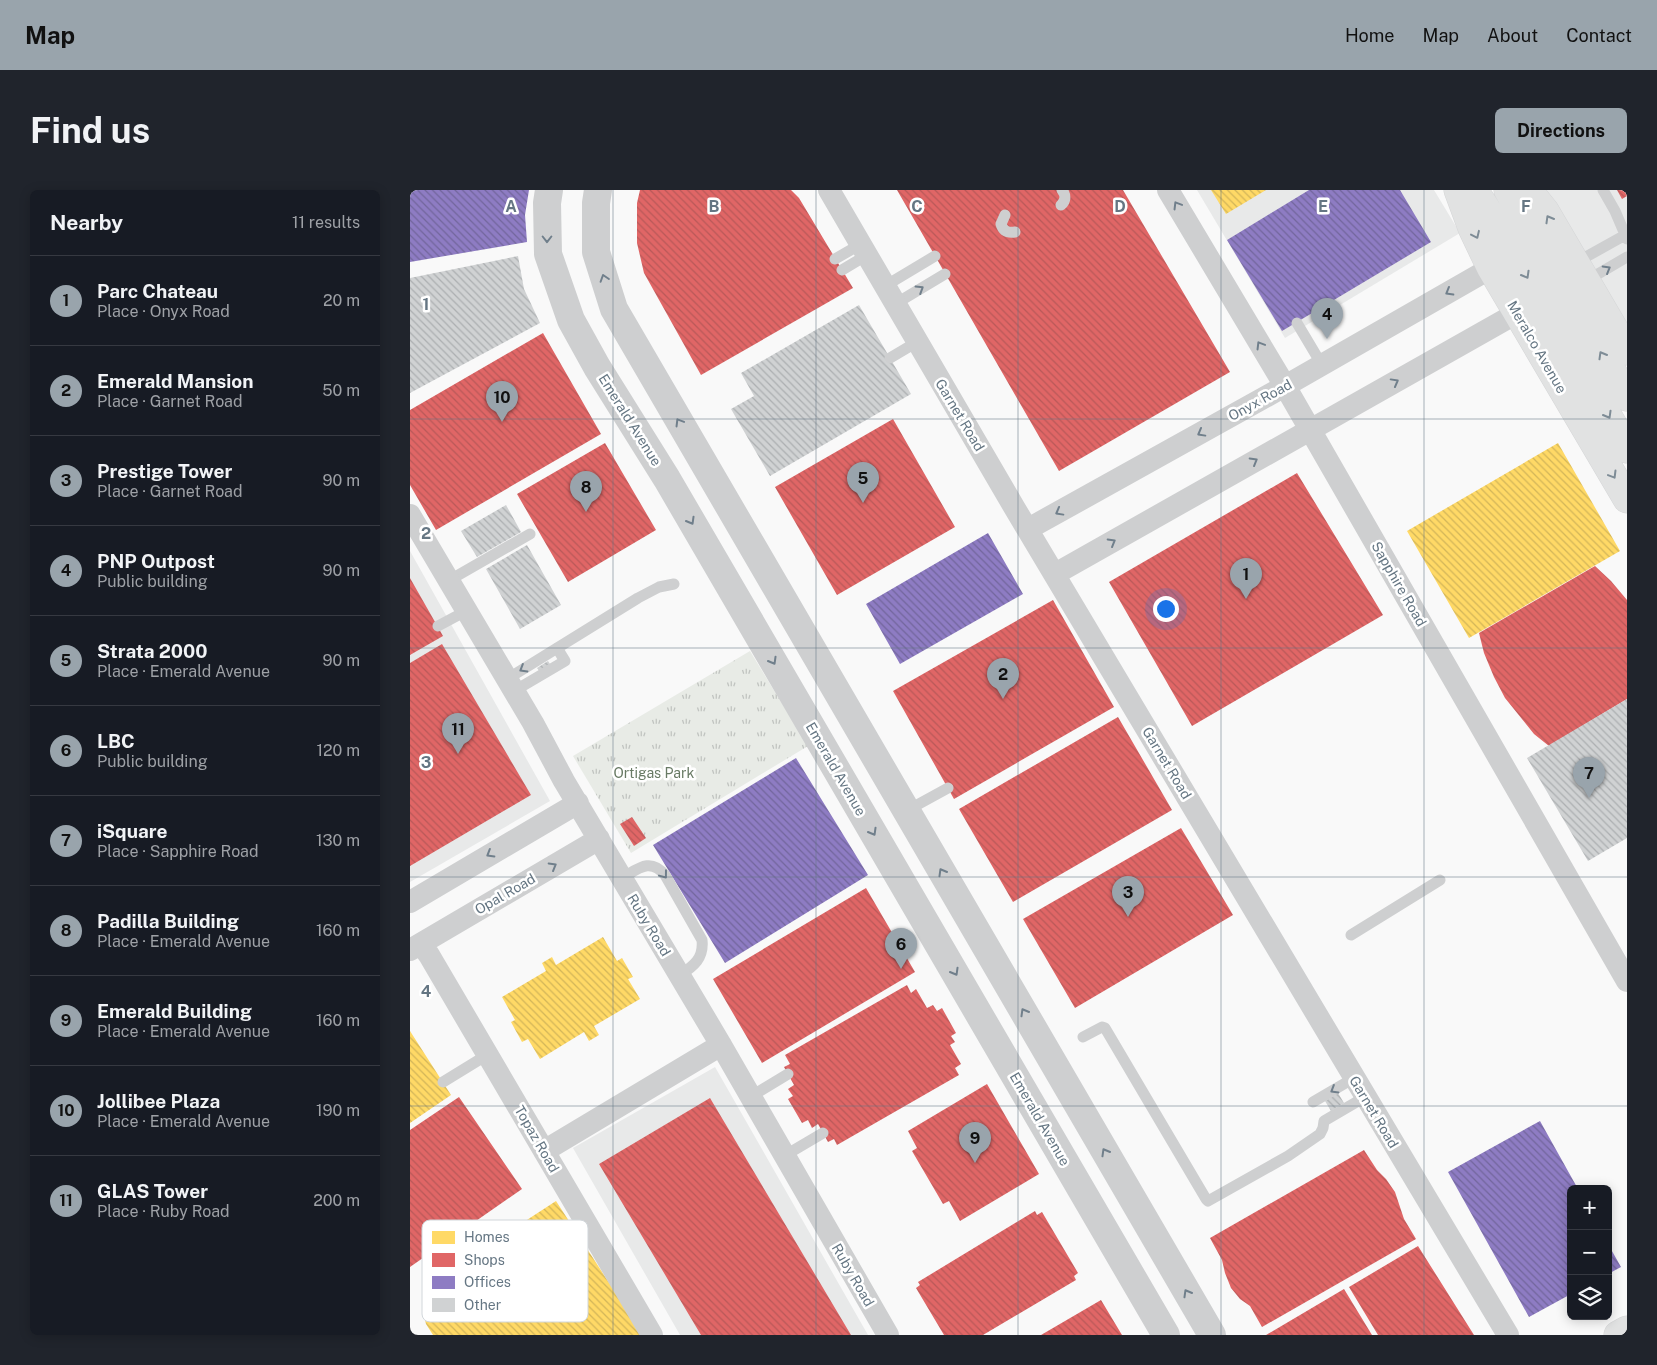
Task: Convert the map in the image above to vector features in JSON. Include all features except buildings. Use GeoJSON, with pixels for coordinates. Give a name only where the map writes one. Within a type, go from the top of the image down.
{"type":"FeatureCollection","features":[{"type":"Feature","properties":{"kind":"main road","name":"Meralco Avenue"},"geometry":{"type":"LineString","coordinates":[[1458,190],[1472,228],[1491,268],[1627,499]]}},
{"type":"Feature","properties":{"kind":"main road","name":"Meralco Avenue"},"geometry":{"type":"LineString","coordinates":[[1474,190],[1512,225],[1627,397]]}},
{"type":"Feature","properties":{"kind":"main road","name":"Meralco Avenue"},"geometry":{"type":"LineString","coordinates":[[1508,190],[1512,225],[1627,449]]}},
{"type":"Feature","properties":{"kind":"main road"},"geometry":{"type":"LineString","coordinates":[[1528,190],[1545,211],[1627,351]]}},
{"type":"Feature","properties":{"kind":"main road"},"geometry":{"type":"LineString","coordinates":[[1618,1335],[1627,1330]]}},
{"type":"Feature","properties":{"kind":"street","name":"Emerald Avenue"},"geometry":{"type":"LineString","coordinates":[[549,190],[547,204],[548,254],[571,320],[597,367],[667,479],[1166,1335]]}},
{"type":"Feature","properties":{"kind":"street"},"geometry":{"type":"LineString","coordinates":[[598,190],[596,203],[596,252],[614,309],[1212,1335]]}},
{"type":"Feature","properties":{"kind":"street","name":"Garnet Road"},"geometry":{"type":"LineString","coordinates":[[829,190],[1359,1088],[1508,1335]]}},
{"type":"Feature","properties":{"kind":"street","name":"Sapphire Road"},"geometry":{"type":"LineString","coordinates":[[1168,190],[1285,386],[1627,981]]}},
{"type":"Feature","properties":{"kind":"street","name":"Onyx Road"},"geometry":{"type":"LineString","coordinates":[[1028,529],[1285,386],[1491,268]]}},
{"type":"Feature","properties":{"kind":"street"},"geometry":{"type":"LineString","coordinates":[[1055,574],[1517,313]]}},
{"type":"Feature","properties":{"kind":"street","name":"Ruby Road"},"geometry":{"type":"LineString","coordinates":[[410,515],[721,1045],[888,1335]]}},
{"type":"Feature","properties":{"kind":"street"},"geometry":{"type":"LineString","coordinates":[[410,902],[578,803]]}},
{"type":"Feature","properties":{"kind":"street","name":"Opal Road"},"geometry":{"type":"LineString","coordinates":[[415,947],[599,839]]}},
{"type":"Feature","properties":{"kind":"street","name":"Topaz Road"},"geometry":{"type":"LineString","coordinates":[[415,947],[429,955],[584,1220]]}},
{"type":"Feature","properties":{"kind":"street"},"geometry":{"type":"LineString","coordinates":[[544,1151],[721,1045]]}},
{"type":"Feature","properties":{"kind":"street","name":"Topaz Road"},"geometry":{"type":"LineString","coordinates":[[588,1226],[652,1335]]}},
{"type":"Feature","properties":{"kind":"lane"},"geometry":{"type":"LineString","coordinates":[[1061,205],[1065,200],[1062,190]]}},
{"type":"Feature","properties":{"kind":"lane"},"geometry":{"type":"LineString","coordinates":[[1581,272],[1627,236],[1602,190]]}},
{"type":"Feature","properties":{"kind":"lane"},"geometry":{"type":"LineString","coordinates":[[1005,215],[1001,224],[1003,229],[1010,233],[1015,232]]}},
{"type":"Feature","properties":{"kind":"lane"},"geometry":{"type":"LineString","coordinates":[[835,259],[864,250]]}},
{"type":"Feature","properties":{"kind":"lane"},"geometry":{"type":"LineString","coordinates":[[842,270],[864,250]]}},
{"type":"Feature","properties":{"kind":"lane"},"geometry":{"type":"LineString","coordinates":[[890,295],[935,256]]}},
{"type":"Feature","properties":{"kind":"lane"},"geometry":{"type":"LineString","coordinates":[[1581,272],[1627,257]]}},
{"type":"Feature","properties":{"kind":"lane"},"geometry":{"type":"LineString","coordinates":[[890,295],[945,274]]}},
{"type":"Feature","properties":{"kind":"lane"},"geometry":{"type":"LineString","coordinates":[[1297,323],[1322,365]]}},
{"type":"Feature","properties":{"kind":"lane"},"geometry":{"type":"LineString","coordinates":[[890,358],[917,342]]}},
{"type":"Feature","properties":{"kind":"lane"},"geometry":{"type":"LineString","coordinates":[[448,581],[530,534]]}},
{"type":"Feature","properties":{"kind":"lane"},"geometry":{"type":"LineString","coordinates":[[510,685],[557,648],[638,598],[659,587],[674,584]]}},
{"type":"Feature","properties":{"kind":"lane"},"geometry":{"type":"LineString","coordinates":[[438,626],[466,611]]}},
{"type":"Feature","properties":{"kind":"lane"},"geometry":{"type":"LineString","coordinates":[[510,685],[565,661],[557,648]]}},
{"type":"Feature","properties":{"kind":"lane"},"geometry":{"type":"LineString","coordinates":[[906,811],[948,788]]}},
{"type":"Feature","properties":{"kind":"lane"},"geometry":{"type":"LineString","coordinates":[[622,878],[645,866],[651,865],[660,869],[665,875],[702,940],[703,950],[699,958],[693,966],[680,976]]}},
{"type":"Feature","properties":{"kind":"lane"},"geometry":{"type":"LineString","coordinates":[[1351,935],[1440,880]]}},
{"type":"Feature","properties":{"kind":"lane"},"geometry":{"type":"LineString","coordinates":[[1083,1037],[1102,1027],[1105,1028],[1208,1201],[1288,1156],[1320,1134],[1324,1121],[1359,1088]]}},
{"type":"Feature","properties":{"kind":"lane"},"geometry":{"type":"LineString","coordinates":[[443,1082],[487,1055]]}},
{"type":"Feature","properties":{"kind":"lane"},"geometry":{"type":"LineString","coordinates":[[750,1097],[788,1074]]}},
{"type":"Feature","properties":{"kind":"lane"},"geometry":{"type":"LineString","coordinates":[[1313,1102],[1359,1088]]}},
{"type":"Feature","properties":{"kind":"lane"},"geometry":{"type":"LineString","coordinates":[[784,1156],[823,1133]]}},
{"type":"Feature","properties":{"kind":"shaded area"},"geometry":{"type":"Polygon","coordinates":[[[1197,190],[1434,190],[1460,233],[1285,338],[1197,190]]]}},
{"type":"Feature","properties":{"kind":"shaded area"},"geometry":{"type":"Polygon","coordinates":[[[1546,190],[1627,190],[1627,332],[1546,190]]]}},
{"type":"Feature","properties":{"kind":"shaded area"},"geometry":{"type":"Polygon","coordinates":[[[410,551],[550,801],[410,882],[410,551]]]}},
{"type":"Feature","properties":{"kind":"shaded area"},"geometry":{"type":"Polygon","coordinates":[[[715,1067],[868,1335],[680,1335],[573,1148],[715,1067]]]}},
{"type":"Feature","properties":{"kind":"green space","name":"Ortigas Park"},"geometry":{"type":"Polygon","coordinates":[[[750,651],[808,746],[631,853],[573,756],[750,651]]]}},
{"type":"Feature","properties":{"kind":"place","name":"PNP Outpost"},"geometry":{"type":"Point","coordinates":[1327,339]}},
{"type":"Feature","properties":{"kind":"place","name":"Jollibee Plaza"},"geometry":{"type":"Point","coordinates":[502,422]}},
{"type":"Feature","properties":{"kind":"place","name":"Strata 2000"},"geometry":{"type":"Point","coordinates":[863,503]}},
{"type":"Feature","properties":{"kind":"place","name":"Padilla Building"},"geometry":{"type":"Point","coordinates":[586,512]}},
{"type":"Feature","properties":{"kind":"place","name":"Parc Chateau"},"geometry":{"type":"Point","coordinates":[1246,599]}},
{"type":"Feature","properties":{"kind":"place","name":"Emerald Mansion"},"geometry":{"type":"Point","coordinates":[1003,699]}},
{"type":"Feature","properties":{"kind":"place","name":"GLAS Tower"},"geometry":{"type":"Point","coordinates":[458,754]}},
{"type":"Feature","properties":{"kind":"place","name":"iSquare"},"geometry":{"type":"Point","coordinates":[1589,798]}},
{"type":"Feature","properties":{"kind":"place","name":"Prestige Tower"},"geometry":{"type":"Point","coordinates":[1128,917]}},
{"type":"Feature","properties":{"kind":"place","name":"LBC"},"geometry":{"type":"Point","coordinates":[901,969]}},
{"type":"Feature","properties":{"kind":"place","name":"Emerald Building"},"geometry":{"type":"Point","coordinates":[975,1163]}}]}
